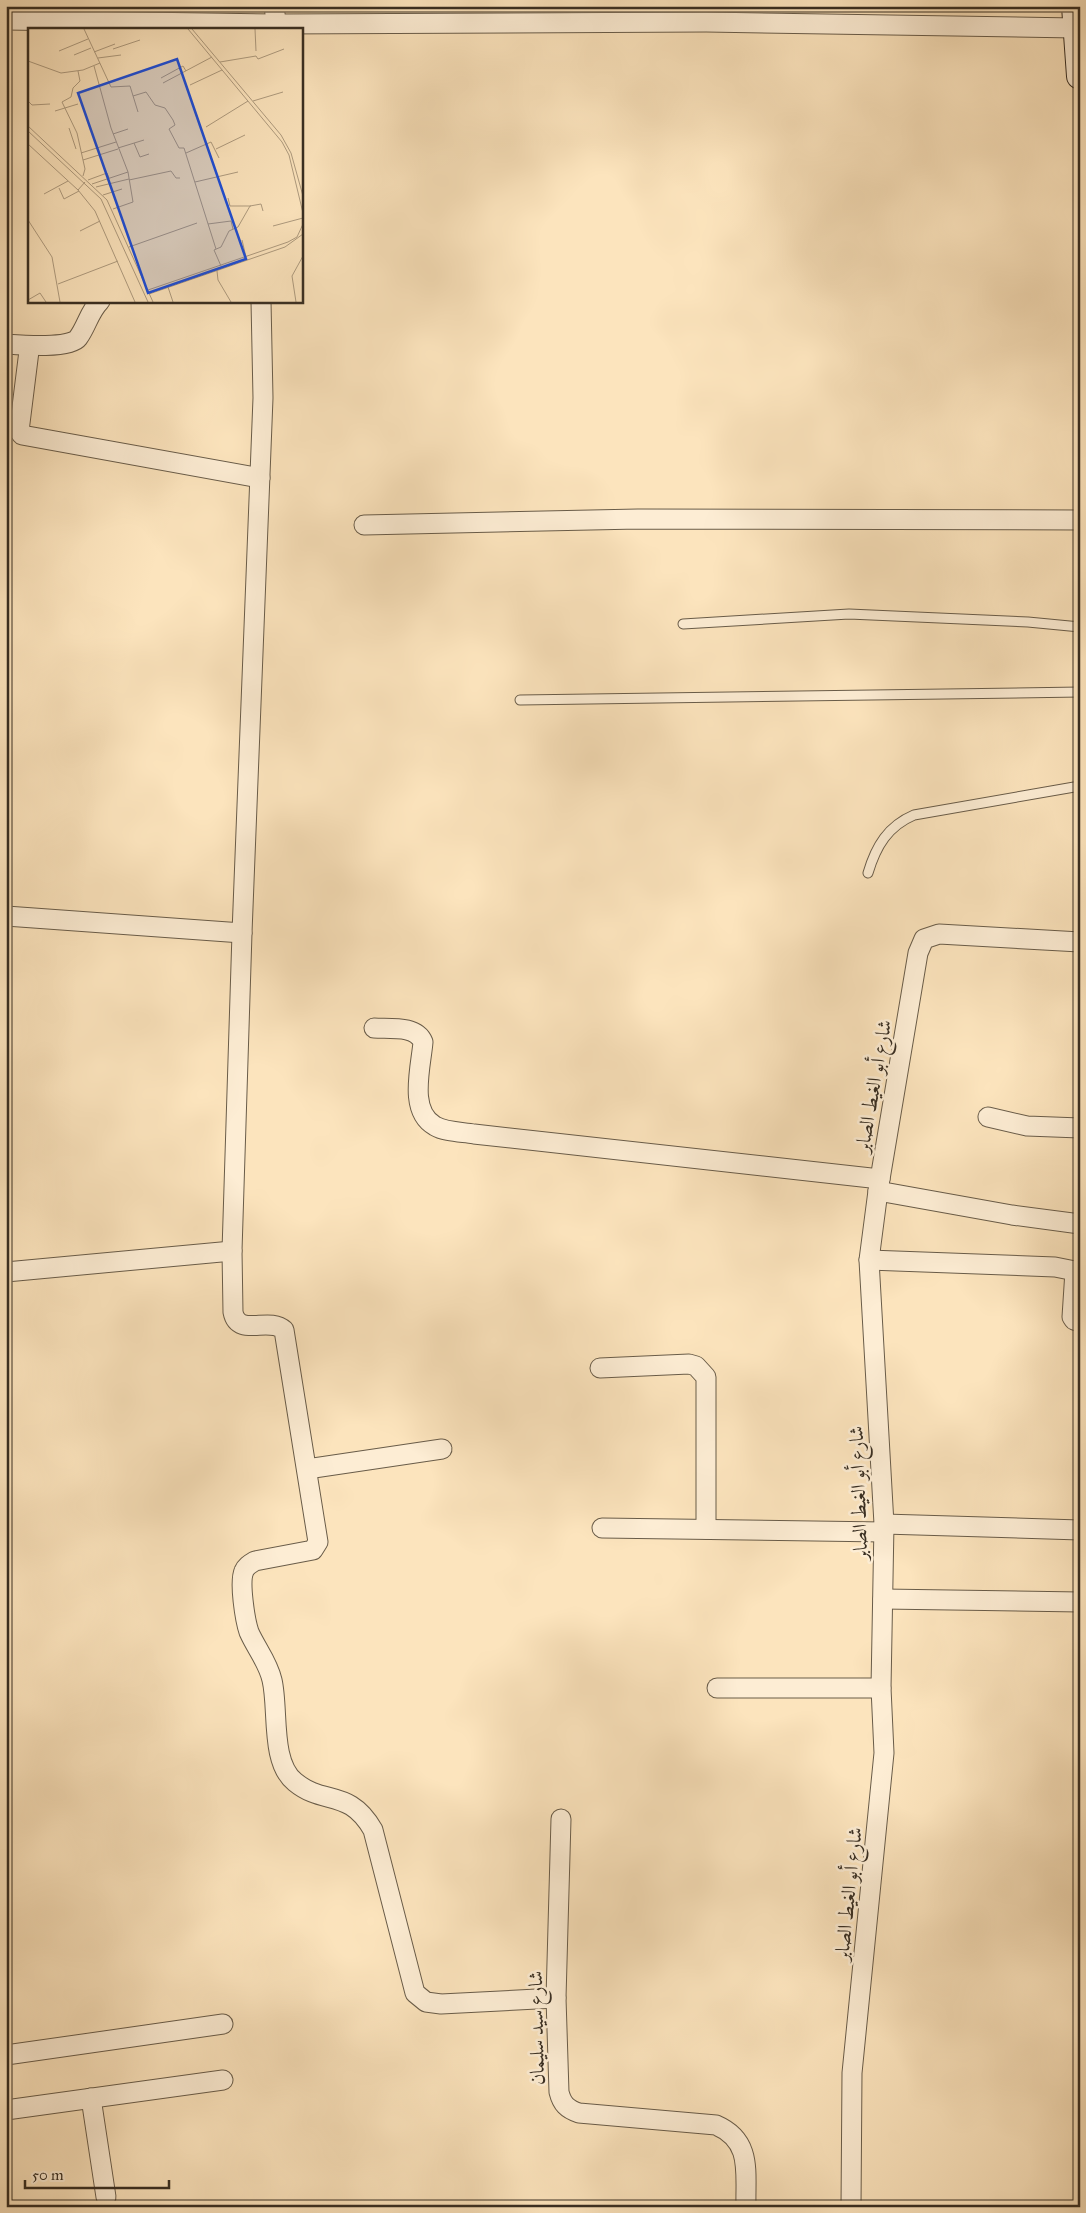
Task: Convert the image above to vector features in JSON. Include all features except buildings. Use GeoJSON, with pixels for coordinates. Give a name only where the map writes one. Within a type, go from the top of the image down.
{"type":"FeatureCollection","features":[{"type":"Feature","properties":{"kind":"main road"},"geometry":{"type":"LineString","coordinates":[[1076,17],[1080,76]]}},
{"type":"Feature","properties":{"kind":"street"},"geometry":{"type":"LineString","coordinates":[[6,20],[66,13],[276,20],[706,14],[1076,17]]}},
{"type":"Feature","properties":{"kind":"street"},"geometry":{"type":"LineString","coordinates":[[6,344],[27,346],[76,340],[94,307],[99,302]]}},
{"type":"Feature","properties":{"kind":"street"},"geometry":{"type":"LineString","coordinates":[[261,302],[263,388],[232,1251],[235,1319],[240,1324],[248,1326],[272,1323],[279,1325],[287,1337],[318,1542],[317,1546],[308,1551],[255,1561],[244,1570],[242,1577],[248,1629],[272,1678],[282,1766],[294,1782],[312,1791],[351,1804],[365,1815],[373,1830],[415,1993],[426,2002],[441,2004],[556,1998]]}},
{"type":"Feature","properties":{"kind":"street"},"geometry":{"type":"LineString","coordinates":[[27,346],[29,351],[18,431],[22,435],[260,478]]}},
{"type":"Feature","properties":{"kind":"street"},"geometry":{"type":"LineString","coordinates":[[364,524],[638,519],[1080,520]]}},
{"type":"Feature","properties":{"kind":"street"},"geometry":{"type":"LineString","coordinates":[[6,916],[242,933]]}},
{"type":"Feature","properties":{"kind":"street","name":"شارع أبو الغيط الصابر"},"geometry":{"type":"LineString","coordinates":[[851,2207],[852,2073],[883,1774],[881,1688],[884,1528],[869,1260],[879,1185],[918,953],[924,939],[939,934],[1080,942]]}},
{"type":"Feature","properties":{"kind":"street"},"geometry":{"type":"LineString","coordinates":[[374,1028],[402,1029],[418,1034],[421,1037],[423,1042],[418,1089],[419,1105],[424,1116],[436,1127],[474,1134],[879,1185],[1012,1215],[1080,1224]]}},
{"type":"Feature","properties":{"kind":"street"},"geometry":{"type":"LineString","coordinates":[[988,1117],[1027,1126],[1080,1128]]}},
{"type":"Feature","properties":{"kind":"street"},"geometry":{"type":"LineString","coordinates":[[6,1272],[232,1251]]}},
{"type":"Feature","properties":{"kind":"street"},"geometry":{"type":"LineString","coordinates":[[869,1260],[1055,1267],[1078,1271],[1072,1317],[1080,1322]]}},
{"type":"Feature","properties":{"kind":"street"},"geometry":{"type":"LineString","coordinates":[[600,1368],[689,1364],[702,1371],[706,1377],[706,1530]]}},
{"type":"Feature","properties":{"kind":"street"},"geometry":{"type":"LineString","coordinates":[[306,1469],[442,1449]]}},
{"type":"Feature","properties":{"kind":"street"},"geometry":{"type":"LineString","coordinates":[[602,1528],[706,1530],[884,1528],[1080,1530]]}},
{"type":"Feature","properties":{"kind":"street"},"geometry":{"type":"LineString","coordinates":[[883,1599],[1080,1602]]}},
{"type":"Feature","properties":{"kind":"street"},"geometry":{"type":"LineString","coordinates":[[717,1688],[881,1688]]}},
{"type":"Feature","properties":{"kind":"street","name":"شارع سيد سليمان"},"geometry":{"type":"LineString","coordinates":[[561,1819],[556,1998],[559,2092],[562,2102],[569,2110],[579,2113],[716,2125],[728,2130],[738,2140],[744,2152],[746,2207]]}},
{"type":"Feature","properties":{"kind":"street"},"geometry":{"type":"LineString","coordinates":[[6,2055],[223,2024]]}},
{"type":"Feature","properties":{"kind":"street"},"geometry":{"type":"LineString","coordinates":[[6,2110],[223,2080]]}},
{"type":"Feature","properties":{"kind":"street"},"geometry":{"type":"LineString","coordinates":[[91,2098],[106,2197]]}},
{"type":"Feature","properties":{"kind":"lane"},"geometry":{"type":"LineString","coordinates":[[683,624],[849,614],[1028,622],[1080,627]]}},
{"type":"Feature","properties":{"kind":"lane"},"geometry":{"type":"LineString","coordinates":[[520,700],[1080,692]]}},
{"type":"Feature","properties":{"kind":"lane"},"geometry":{"type":"LineString","coordinates":[[868,873],[873,854],[884,835],[901,821],[908,818],[1080,786]]}}]}
